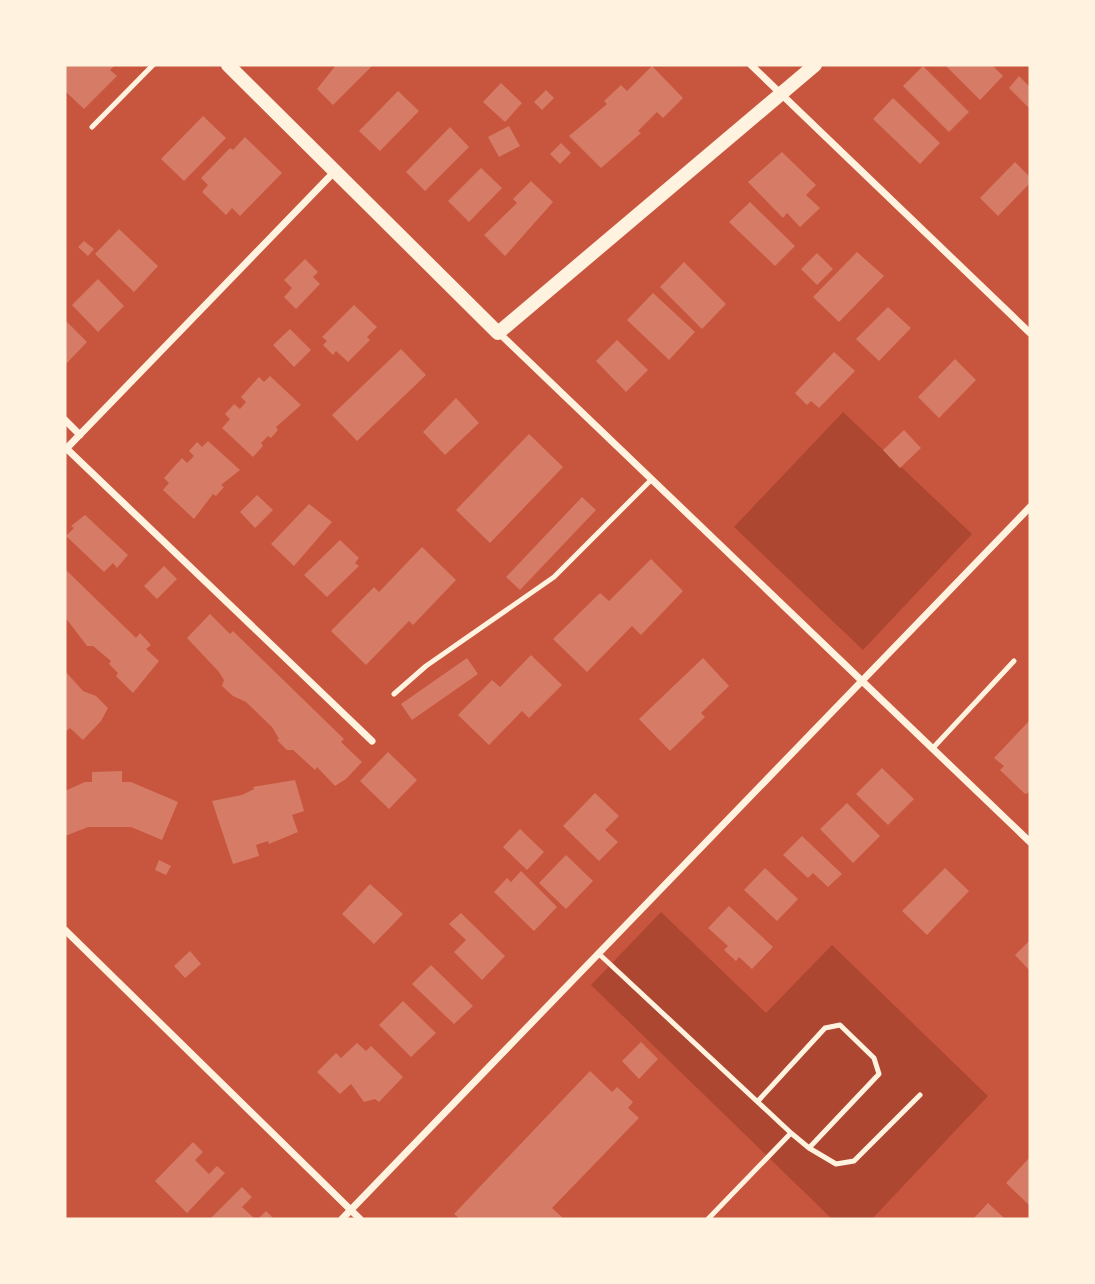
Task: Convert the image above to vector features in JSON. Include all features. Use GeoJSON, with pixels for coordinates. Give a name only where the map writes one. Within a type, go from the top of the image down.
{"type":"FeatureCollection","features":[{"type":"Feature","properties":{"kind":"main road"},"geometry":{"type":"LineString","coordinates":[[228,65],[498,333],[815,65]]}},
{"type":"Feature","properties":{"kind":"street"},"geometry":{"type":"LineString","coordinates":[[751,65],[1030,332]]}},
{"type":"Feature","properties":{"kind":"street"},"geometry":{"type":"LineString","coordinates":[[336,170],[66,450],[372,741]]}},
{"type":"Feature","properties":{"kind":"street"},"geometry":{"type":"LineString","coordinates":[[498,333],[1030,842]]}},
{"type":"Feature","properties":{"kind":"street"},"geometry":{"type":"LineString","coordinates":[[65,420],[80,435]]}},
{"type":"Feature","properties":{"kind":"street"},"geometry":{"type":"LineString","coordinates":[[342,1219],[1030,507]]}},
{"type":"Feature","properties":{"kind":"street"},"geometry":{"type":"LineString","coordinates":[[65,930],[360,1219]]}},
{"type":"Feature","properties":{"kind":"lane"},"geometry":{"type":"LineString","coordinates":[[92,127],[153,65]]}},
{"type":"Feature","properties":{"kind":"lane"},"geometry":{"type":"LineString","coordinates":[[394,694],[426,666],[530,597],[554,577],[651,480]]}},
{"type":"Feature","properties":{"kind":"lane"},"geometry":{"type":"LineString","coordinates":[[932,749],[1014,661]]}},
{"type":"Feature","properties":{"kind":"lane"},"geometry":{"type":"LineString","coordinates":[[598,953],[792,1133],[809,1148],[836,1164],[854,1161],[920,1095]]}},
{"type":"Feature","properties":{"kind":"lane"},"geometry":{"type":"LineString","coordinates":[[758,1101],[825,1028],[840,1025],[874,1058],[879,1074],[809,1148]]}},
{"type":"Feature","properties":{"kind":"lane"},"geometry":{"type":"LineString","coordinates":[[708,1219],[792,1133]]}},
{"type":"Feature","properties":{"kind":"shaded area"},"geometry":{"type":"Polygon","coordinates":[[[843,412],[972,534],[863,650],[734,527],[843,412]]]}},
{"type":"Feature","properties":{"kind":"shaded area"},"geometry":{"type":"Polygon","coordinates":[[[661,912],[766,1013],[832,945],[988,1096],[872,1219],[832,1219],[591,985],[661,912]]]}},
{"type":"Feature","properties":{"kind":"building"},"geometry":{"type":"Polygon","coordinates":[[[65,65],[115,65],[110,70],[117,76],[84,109],[65,91],[65,65]]]}},
{"type":"Feature","properties":{"kind":"building"},"geometry":{"type":"Polygon","coordinates":[[[336,65],[373,65],[333,105],[317,89],[336,65]]]}},
{"type":"Feature","properties":{"kind":"building"},"geometry":{"type":"Polygon","coordinates":[[[945,65],[992,65],[1003,76],[980,100],[945,65]]]}},
{"type":"Feature","properties":{"kind":"building"},"geometry":{"type":"Polygon","coordinates":[[[652,66],[683,98],[663,118],[657,112],[638,131],[641,133],[601,168],[569,136],[607,104],[604,101],[621,85],[627,91],[652,66]]]}},
{"type":"Feature","properties":{"kind":"building"},"geometry":{"type":"Polygon","coordinates":[[[923,66],[969,112],[949,132],[903,86],[923,66]]]}},
{"type":"Feature","properties":{"kind":"building"},"geometry":{"type":"Polygon","coordinates":[[[1019,76],[1030,87],[1029,108],[1009,88],[1019,76]]]}},
{"type":"Feature","properties":{"kind":"building"},"geometry":{"type":"Polygon","coordinates":[[[501,83],[522,103],[505,122],[483,102],[501,83]]]}},
{"type":"Feature","properties":{"kind":"building"},"geometry":{"type":"Polygon","coordinates":[[[546,90],[554,98],[542,110],[534,102],[546,90]]]}},
{"type":"Feature","properties":{"kind":"building"},"geometry":{"type":"Polygon","coordinates":[[[398,91],[419,111],[380,151],[359,131],[398,91]]]}},
{"type":"Feature","properties":{"kind":"building"},"geometry":{"type":"Polygon","coordinates":[[[893,98],[940,143],[920,164],[873,119],[893,98]]]}},
{"type":"Feature","properties":{"kind":"building"},"geometry":{"type":"Polygon","coordinates":[[[203,116],[226,138],[184,181],[161,159],[203,116]]]}},
{"type":"Feature","properties":{"kind":"building"},"geometry":{"type":"Polygon","coordinates":[[[509,126],[520,146],[499,157],[488,137],[509,126]]]}},
{"type":"Feature","properties":{"kind":"building"},"geometry":{"type":"Polygon","coordinates":[[[450,127],[469,147],[425,191],[406,172],[450,127]]]}},
{"type":"Feature","properties":{"kind":"building"},"geometry":{"type":"Polygon","coordinates":[[[245,137],[282,173],[240,216],[232,208],[226,215],[202,192],[208,185],[201,178],[230,148],[233,150],[245,137]]]}},
{"type":"Feature","properties":{"kind":"building"},"geometry":{"type":"Polygon","coordinates":[[[561,143],[571,153],[560,164],[550,154],[561,143]]]}},
{"type":"Feature","properties":{"kind":"building"},"geometry":{"type":"Polygon","coordinates":[[[782,152],[816,185],[806,195],[820,208],[800,227],[787,213],[783,218],[748,182],[782,152]]]}},
{"type":"Feature","properties":{"kind":"building"},"geometry":{"type":"Polygon","coordinates":[[[1015,162],[1030,177],[1030,183],[998,216],[980,198],[1015,162]]]}},
{"type":"Feature","properties":{"kind":"building"},"geometry":{"type":"Polygon","coordinates":[[[481,168],[502,188],[469,222],[448,201],[481,168]]]}},
{"type":"Feature","properties":{"kind":"building"},"geometry":{"type":"Polygon","coordinates":[[[531,181],[553,202],[505,256],[484,235],[517,203],[513,199],[531,181]]]}},
{"type":"Feature","properties":{"kind":"building"},"geometry":{"type":"Polygon","coordinates":[[[750,202],[795,246],[775,266],[729,222],[750,202]]]}},
{"type":"Feature","properties":{"kind":"building"},"geometry":{"type":"Polygon","coordinates":[[[119,229],[158,266],[134,292],[95,254],[119,229]]]}},
{"type":"Feature","properties":{"kind":"building"},"geometry":{"type":"Polygon","coordinates":[[[84,241],[94,249],[88,256],[78,247],[84,241]]]}},
{"type":"Feature","properties":{"kind":"building"},"geometry":{"type":"Polygon","coordinates":[[[857,252],[884,276],[839,322],[813,297],[857,252]]]}},
{"type":"Feature","properties":{"kind":"building"},"geometry":{"type":"Polygon","coordinates":[[[817,253],[833,269],[817,285],[801,269],[817,253]]]}},
{"type":"Feature","properties":{"kind":"building"},"geometry":{"type":"Polygon","coordinates":[[[305,259],[318,272],[313,277],[320,284],[296,309],[284,297],[292,288],[284,280],[305,259]]]}},
{"type":"Feature","properties":{"kind":"building"},"geometry":{"type":"Polygon","coordinates":[[[684,262],[726,304],[702,329],[660,287],[684,262]]]}},
{"type":"Feature","properties":{"kind":"building"},"geometry":{"type":"Polygon","coordinates":[[[98,279],[124,306],[98,332],[72,305],[98,279]]]}},
{"type":"Feature","properties":{"kind":"building"},"geometry":{"type":"Polygon","coordinates":[[[653,293],[695,332],[669,360],[627,320],[653,293]]]}},
{"type":"Feature","properties":{"kind":"building"},"geometry":{"type":"Polygon","coordinates":[[[354,305],[377,327],[367,337],[370,340],[348,362],[336,351],[333,355],[323,345],[327,341],[322,337],[354,305]]]}},
{"type":"Feature","properties":{"kind":"building"},"geometry":{"type":"Polygon","coordinates":[[[888,307],[911,328],[879,361],[856,339],[888,307]]]}},
{"type":"Feature","properties":{"kind":"building"},"geometry":{"type":"Polygon","coordinates":[[[65,320],[87,342],[65,365],[65,320]]]}},
{"type":"Feature","properties":{"kind":"building"},"geometry":{"type":"Polygon","coordinates":[[[290,329],[311,350],[294,367],[273,345],[290,329]]]}},
{"type":"Feature","properties":{"kind":"building"},"geometry":{"type":"Polygon","coordinates":[[[617,340],[648,370],[626,392],[596,361],[617,340]]]}},
{"type":"Feature","properties":{"kind":"building"},"geometry":{"type":"Polygon","coordinates":[[[401,349],[426,375],[357,441],[332,415],[401,349]]]}},
{"type":"Feature","properties":{"kind":"building"},"geometry":{"type":"Polygon","coordinates":[[[834,352],[855,371],[819,408],[811,401],[807,405],[795,393],[834,352]]]}},
{"type":"Feature","properties":{"kind":"building"},"geometry":{"type":"Polygon","coordinates":[[[955,359],[976,380],[939,418],[918,397],[955,359]]]}},
{"type":"Feature","properties":{"kind":"building"},"geometry":{"type":"Polygon","coordinates":[[[270,376],[301,405],[276,427],[278,430],[271,438],[268,436],[261,443],[263,446],[253,457],[222,428],[230,419],[225,414],[234,404],[240,409],[246,402],[241,397],[259,377],[264,382],[270,376]]]}},
{"type":"Feature","properties":{"kind":"building"},"geometry":{"type":"Polygon","coordinates":[[[456,398],[479,423],[445,455],[423,432],[456,398]]]}},
{"type":"Feature","properties":{"kind":"building"},"geometry":{"type":"Polygon","coordinates":[[[904,430],[921,448],[900,468],[883,450],[904,430]]]}},
{"type":"Feature","properties":{"kind":"building"},"geometry":{"type":"Polygon","coordinates":[[[529,434],[563,467],[490,543],[456,510],[529,434]]]}},
{"type":"Feature","properties":{"kind":"building"},"geometry":{"type":"Polygon","coordinates":[[[208,441],[240,470],[221,485],[224,487],[216,496],[213,494],[194,519],[163,490],[169,483],[164,478],[182,458],[187,463],[194,456],[189,451],[197,442],[202,447],[208,441]]]}},
{"type":"Feature","properties":{"kind":"building"},"geometry":{"type":"Polygon","coordinates":[[[257,495],[273,510],[255,528],[240,512],[257,495]]]}},
{"type":"Feature","properties":{"kind":"building"},"geometry":{"type":"Polygon","coordinates":[[[582,497],[596,510],[520,590],[506,577],[582,497]]]}},
{"type":"Feature","properties":{"kind":"building"},"geometry":{"type":"Polygon","coordinates":[[[309,504],[332,522],[294,566],[271,544],[309,504]]]}},
{"type":"Feature","properties":{"kind":"building"},"geometry":{"type":"Polygon","coordinates":[[[85,515],[128,555],[117,568],[113,563],[104,572],[66,536],[74,528],[71,526],[85,515]]]}},
{"type":"Feature","properties":{"kind":"building"},"geometry":{"type":"Polygon","coordinates":[[[340,540],[359,558],[355,563],[359,566],[327,597],[304,575],[340,540]]]}},
{"type":"Feature","properties":{"kind":"building"},"geometry":{"type":"Polygon","coordinates":[[[422,547],[456,580],[413,625],[409,621],[366,665],[331,631],[374,587],[379,592],[422,547]]]}},
{"type":"Feature","properties":{"kind":"building"},"geometry":{"type":"Polygon","coordinates":[[[651,559],[683,591],[641,635],[632,626],[587,672],[553,639],[600,593],[609,601],[651,559]]]}},
{"type":"Feature","properties":{"kind":"building"},"geometry":{"type":"Polygon","coordinates":[[[164,566],[177,579],[157,599],[144,586],[164,566]]]}},
{"type":"Feature","properties":{"kind":"building"},"geometry":{"type":"Polygon","coordinates":[[[65,569],[136,638],[140,633],[151,645],[146,649],[159,661],[133,693],[116,676],[118,673],[109,664],[111,661],[93,646],[87,646],[65,617],[65,569]]]}},
{"type":"Feature","properties":{"kind":"building"},"geometry":{"type":"Polygon","coordinates":[[[210,614],[230,634],[233,631],[344,739],[341,742],[362,762],[346,779],[335,786],[317,767],[315,770],[293,750],[287,750],[277,740],[279,739],[272,727],[246,702],[233,696],[222,686],[224,680],[219,672],[187,638],[210,614]]]}},
{"type":"Feature","properties":{"kind":"building"},"geometry":{"type":"Polygon","coordinates":[[[531,655],[562,685],[529,718],[522,711],[489,745],[458,715],[492,680],[500,687],[531,655]]]}},
{"type":"Feature","properties":{"kind":"building"},"geometry":{"type":"Polygon","coordinates":[[[467,658],[478,674],[412,720],[401,704],[467,658]]]}},
{"type":"Feature","properties":{"kind":"building"},"geometry":{"type":"Polygon","coordinates":[[[703,658],[729,686],[701,713],[705,717],[670,751],[639,719],[703,658]]]}},
{"type":"Feature","properties":{"kind":"building"},"geometry":{"type":"Polygon","coordinates":[[[65,671],[83,691],[96,696],[108,708],[101,721],[83,740],[70,728],[65,732],[65,671]]]}},
{"type":"Feature","properties":{"kind":"building"},"geometry":{"type":"Polygon","coordinates":[[[1030,720],[1030,792],[1025,794],[1000,770],[1004,766],[994,758],[1030,720]]]}},
{"type":"Feature","properties":{"kind":"building"},"geometry":{"type":"Polygon","coordinates":[[[388,752],[417,780],[389,809],[360,781],[388,752]]]}},
{"type":"Feature","properties":{"kind":"building"},"geometry":{"type":"Polygon","coordinates":[[[882,768],[914,799],[888,825],[856,794],[882,768]]]}},
{"type":"Feature","properties":{"kind":"building"},"geometry":{"type":"Polygon","coordinates":[[[122,771],[122,782],[131,782],[178,802],[162,840],[131,827],[88,827],[65,836],[65,791],[85,782],[92,782],[92,772],[122,771]]]}},
{"type":"Feature","properties":{"kind":"building"},"geometry":{"type":"Polygon","coordinates":[[[295,780],[304,811],[292,815],[298,832],[269,844],[268,841],[256,845],[259,856],[233,864],[212,801],[242,795],[254,789],[253,787],[295,780]]]}},
{"type":"Feature","properties":{"kind":"building"},"geometry":{"type":"Polygon","coordinates":[[[595,793],[619,816],[605,830],[618,842],[599,861],[563,826],[595,793]]]}},
{"type":"Feature","properties":{"kind":"building"},"geometry":{"type":"Polygon","coordinates":[[[847,803],[880,836],[853,863],[820,829],[847,803]]]}},
{"type":"Feature","properties":{"kind":"building"},"geometry":{"type":"Polygon","coordinates":[[[520,829],[544,852],[527,870],[503,847],[520,829]]]}},
{"type":"Feature","properties":{"kind":"building"},"geometry":{"type":"Polygon","coordinates":[[[802,836],[842,874],[828,887],[813,873],[808,878],[783,855],[802,836]]]}},
{"type":"Feature","properties":{"kind":"building"},"geometry":{"type":"Polygon","coordinates":[[[566,855],[593,881],[566,909],[539,883],[566,855]]]}},
{"type":"Feature","properties":{"kind":"building"},"geometry":{"type":"Polygon","coordinates":[[[159,860],[171,866],[166,875],[155,870],[159,860]]]}},
{"type":"Feature","properties":{"kind":"building"},"geometry":{"type":"Polygon","coordinates":[[[765,868],[798,899],[777,921],[744,890],[765,868]]]}},
{"type":"Feature","properties":{"kind":"building"},"geometry":{"type":"Polygon","coordinates":[[[945,868],[969,891],[927,935],[902,911],[945,868]]]}},
{"type":"Feature","properties":{"kind":"building"},"geometry":{"type":"Polygon","coordinates":[[[521,871],[557,907],[534,931],[494,892],[507,878],[511,882],[521,871]]]}},
{"type":"Feature","properties":{"kind":"building"},"geometry":{"type":"Polygon","coordinates":[[[370,884],[403,914],[374,944],[342,914],[370,884]]]}},
{"type":"Feature","properties":{"kind":"building"},"geometry":{"type":"Polygon","coordinates":[[[729,906],[773,947],[752,969],[739,957],[736,961],[724,950],[728,946],[708,928],[729,906]]]}},
{"type":"Feature","properties":{"kind":"building"},"geometry":{"type":"Polygon","coordinates":[[[461,913],[505,956],[482,980],[454,952],[466,940],[449,924],[461,913]]]}},
{"type":"Feature","properties":{"kind":"building"},"geometry":{"type":"Polygon","coordinates":[[[1030,940],[1030,971],[1015,955],[1030,940]]]}},
{"type":"Feature","properties":{"kind":"building"},"geometry":{"type":"Polygon","coordinates":[[[190,951],[201,964],[185,978],[174,966],[190,951]]]}},
{"type":"Feature","properties":{"kind":"building"},"geometry":{"type":"Polygon","coordinates":[[[431,965],[473,1006],[454,1024],[412,984],[431,965]]]}},
{"type":"Feature","properties":{"kind":"building"},"geometry":{"type":"Polygon","coordinates":[[[403,1001],[436,1033],[411,1057],[379,1025],[403,1001]]]}},
{"type":"Feature","properties":{"kind":"building"},"geometry":{"type":"Polygon","coordinates":[[[641,1042],[658,1059],[639,1079],[622,1061],[641,1042]]]}},
{"type":"Feature","properties":{"kind":"building"},"geometry":{"type":"Polygon","coordinates":[[[357,1043],[366,1051],[371,1046],[403,1077],[379,1102],[375,1099],[364,1102],[351,1084],[340,1094],[317,1072],[336,1053],[341,1058],[357,1043]]]}},
{"type":"Feature","properties":{"kind":"building"},"geometry":{"type":"Polygon","coordinates":[[[590,1071],[612,1092],[617,1087],[633,1102],[628,1108],[639,1118],[552,1208],[564,1219],[460,1219],[454,1214],[590,1071]]]}},
{"type":"Feature","properties":{"kind":"building"},"geometry":{"type":"Polygon","coordinates":[[[193,1142],[203,1152],[195,1160],[209,1174],[217,1166],[225,1173],[187,1213],[155,1181],[193,1142]]]}},
{"type":"Feature","properties":{"kind":"building"},"geometry":{"type":"Polygon","coordinates":[[[1030,1157],[1030,1206],[1006,1183],[1030,1157]]]}},
{"type":"Feature","properties":{"kind":"building"},"geometry":{"type":"Polygon","coordinates":[[[242,1187],[252,1197],[242,1207],[255,1219],[210,1219],[242,1187]]]}},
{"type":"Feature","properties":{"kind":"building"},"geometry":{"type":"Polygon","coordinates":[[[988,1203],[1005,1219],[973,1219],[988,1203]]]}},
{"type":"Feature","properties":{"kind":"building"},"geometry":{"type":"Polygon","coordinates":[[[266,1211],[274,1219],[258,1219],[266,1211]]]}}]}
